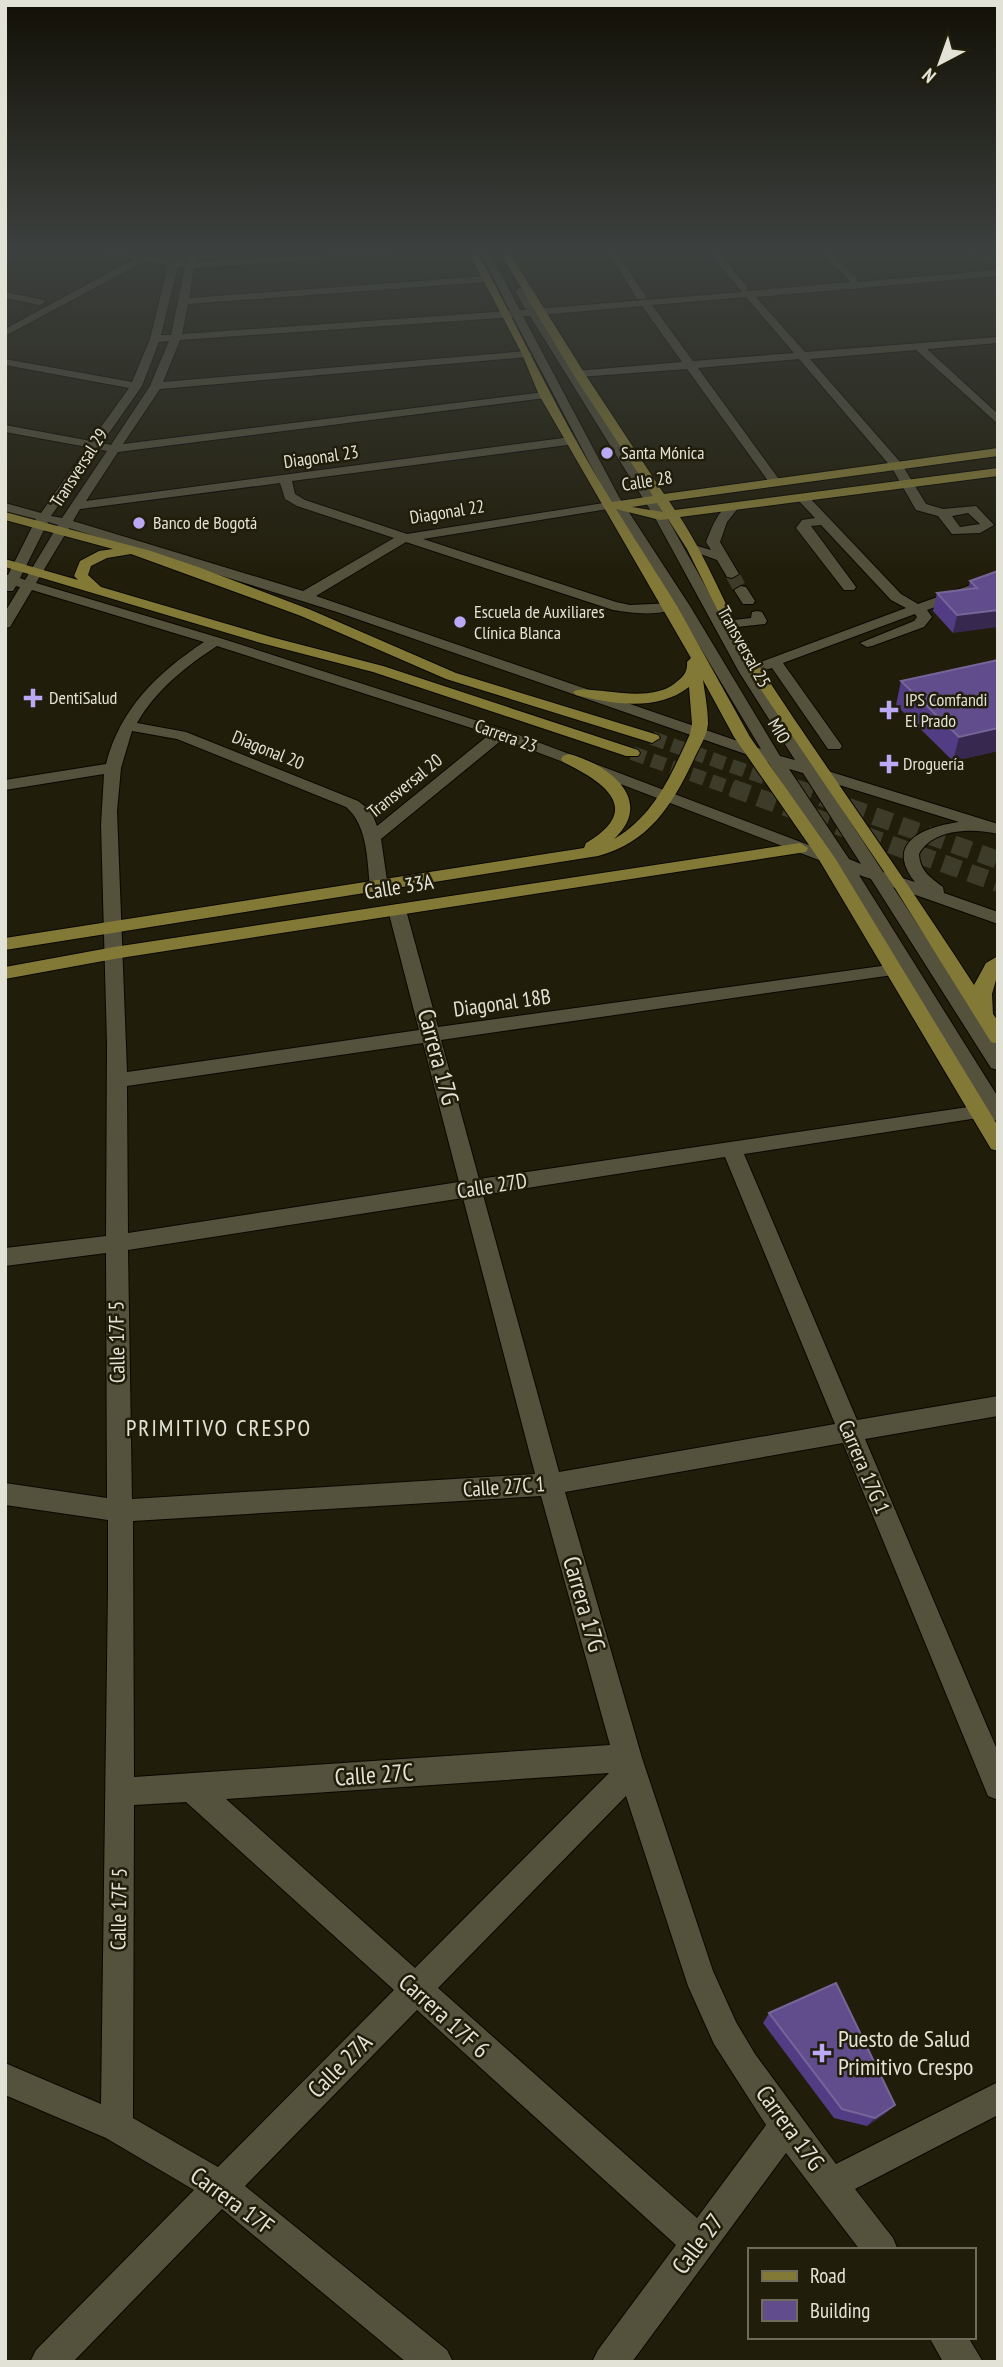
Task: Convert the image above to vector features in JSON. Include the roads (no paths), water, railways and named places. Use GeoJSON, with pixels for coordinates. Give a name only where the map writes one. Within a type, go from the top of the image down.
{"type":"FeatureCollection","features":[{"type":"Feature","properties":{"kind":"main road"},"geometry":{"type":"LineString","coordinates":[[529,359],[571,441],[616,507],[750,750],[835,861],[893,969],[988,1112],[998,1144]]}},
{"type":"Feature","properties":{"kind":"main road"},"geometry":{"type":"LineString","coordinates":[[566,359],[579,374],[655,499]]}},
{"type":"Feature","properties":{"kind":"main road","name":"Calle 28"},"geometry":{"type":"LineString","coordinates":[[616,507],[655,499],[998,452]]}},
{"type":"Feature","properties":{"kind":"main road","name":"Calle 28"},"geometry":{"type":"LineString","coordinates":[[616,507],[665,515],[998,472]]}},
{"type":"Feature","properties":{"kind":"main road","name":"Transversal 25"},"geometry":{"type":"LineString","coordinates":[[665,515],[694,549],[754,669],[816,771],[901,884],[998,1037]]}},
{"type":"Feature","properties":{"kind":"main road"},"geometry":{"type":"LineString","coordinates":[[5,516],[43,522]]}},
{"type":"Feature","properties":{"kind":"main road","name":"Carrera 23"},"geometry":{"type":"LineString","coordinates":[[43,522],[145,554],[269,598],[451,676],[652,738]]}},
{"type":"Feature","properties":{"kind":"main road"},"geometry":{"type":"LineString","coordinates":[[95,588],[81,576],[83,566],[89,561],[113,552],[145,554]]}},
{"type":"Feature","properties":{"kind":"main road","name":"Carrera 23"},"geometry":{"type":"LineString","coordinates":[[5,563],[266,640],[390,673],[632,753]]}},
{"type":"Feature","properties":{"kind":"main road"},"geometry":{"type":"LineString","coordinates":[[667,797],[698,734],[700,724],[692,649]]}},
{"type":"Feature","properties":{"kind":"main road"},"geometry":{"type":"LineString","coordinates":[[581,692],[612,698],[656,697],[680,688],[696,668]]}},
{"type":"Feature","properties":{"kind":"main road"},"geometry":{"type":"LineString","coordinates":[[563,855],[586,849],[605,839],[618,827],[624,813],[621,796],[611,783],[569,759]]}},
{"type":"Feature","properties":{"kind":"main road","name":"Calle 33A"},"geometry":{"type":"LineString","coordinates":[[5,973],[113,941],[379,887],[598,851],[628,840],[652,818],[667,797]]}},
{"type":"Feature","properties":{"kind":"main road","name":"Calle 33A"},"geometry":{"type":"LineString","coordinates":[[5,944],[113,941],[397,910],[800,848]]}},
{"type":"Feature","properties":{"kind":"main road"},"geometry":{"type":"LineString","coordinates":[[984,1018],[982,988],[989,971],[998,962]]}},
{"type":"Feature","properties":{"kind":"street","name":"Transversal 29"},"geometry":{"type":"LineString","coordinates":[[5,593],[9,579],[21,568],[43,522],[136,386],[147,359]]}},
{"type":"Feature","properties":{"kind":"street","name":"Transversal 29"},"geometry":{"type":"LineString","coordinates":[[5,624],[76,506],[156,386],[167,359]]}},
{"type":"Feature","properties":{"kind":"street"},"geometry":{"type":"LineString","coordinates":[[156,386],[474,359]]}},
{"type":"Feature","properties":{"kind":"street","name":"MIO"},"geometry":{"type":"LineString","coordinates":[[543,359],[557,394],[616,507],[683,606],[988,1112]]}},
{"type":"Feature","properties":{"kind":"street","name":"MIO"},"geometry":{"type":"LineString","coordinates":[[557,359],[655,499],[746,671],[816,771],[879,877],[998,1063]]}},
{"type":"Feature","properties":{"kind":"street"},"geometry":{"type":"LineString","coordinates":[[686,359],[775,482]]}},
{"type":"Feature","properties":{"kind":"street"},"geometry":{"type":"LineString","coordinates":[[579,374],[751,359]]}},
{"type":"Feature","properties":{"kind":"street"},"geometry":{"type":"LineString","coordinates":[[804,359],[897,466],[920,507],[943,513]]}},
{"type":"Feature","properties":{"kind":"street"},"geometry":{"type":"LineString","coordinates":[[932,359],[998,421]]}},
{"type":"Feature","properties":{"kind":"street"},"geometry":{"type":"LineString","coordinates":[[5,362],[136,386]]}},
{"type":"Feature","properties":{"kind":"street"},"geometry":{"type":"LineString","coordinates":[[5,428],[93,447],[115,449],[545,395]]}},
{"type":"Feature","properties":{"kind":"street","name":"Diagonal 23"},"geometry":{"type":"LineString","coordinates":[[76,506],[571,441]]}},
{"type":"Feature","properties":{"kind":"street"},"geometry":{"type":"LineString","coordinates":[[285,479],[289,496],[301,503],[404,538],[613,606],[631,609],[670,606]]}},
{"type":"Feature","properties":{"kind":"street"},"geometry":{"type":"LineString","coordinates":[[803,498],[896,597],[918,609],[925,617],[919,624],[867,643]]}},
{"type":"Feature","properties":{"kind":"street","name":"Carrera 23"},"geometry":{"type":"LineString","coordinates":[[5,507],[43,522]]}},
{"type":"Feature","properties":{"kind":"street","name":"Diagonal 22"},"geometry":{"type":"LineString","coordinates":[[305,596],[404,538],[616,507]]}},
{"type":"Feature","properties":{"kind":"street"},"geometry":{"type":"LineString","coordinates":[[732,575],[713,542],[721,521],[733,507]]}},
{"type":"Feature","properties":{"kind":"street"},"geometry":{"type":"LineString","coordinates":[[824,521],[807,523],[803,528],[849,587]]}},
{"type":"Feature","properties":{"kind":"street","name":"Carrera 23"},"geometry":{"type":"LineString","coordinates":[[64,527],[305,596],[698,734],[998,830]]}},
{"type":"Feature","properties":{"kind":"street"},"geometry":{"type":"LineString","coordinates":[[694,549],[722,557]]}},
{"type":"Feature","properties":{"kind":"street","name":"Carrera 23"},"geometry":{"type":"LineString","coordinates":[[9,579],[215,641],[501,733],[800,848],[998,918]]}},
{"type":"Feature","properties":{"kind":"street"},"geometry":{"type":"LineString","coordinates":[[754,669],[998,579]]}},
{"type":"Feature","properties":{"kind":"street"},"geometry":{"type":"LineString","coordinates":[[730,624],[760,621],[757,615]]}},
{"type":"Feature","properties":{"kind":"street","name":"Calle 17F 5"},"geometry":{"type":"LineString","coordinates":[[117,2127],[121,1792],[117,1080],[109,839],[113,768],[129,726],[147,695],[166,674],[215,641]]}},
{"type":"Feature","properties":{"kind":"street"},"geometry":{"type":"LineString","coordinates":[[775,662],[834,746]]}},
{"type":"Feature","properties":{"kind":"street","name":"Diagonal 20"},"geometry":{"type":"LineString","coordinates":[[129,726],[181,736],[352,804],[365,815],[372,838]]}},
{"type":"Feature","properties":{"kind":"street","name":"Transversal 20"},"geometry":{"type":"LineString","coordinates":[[379,887],[372,838],[501,733]]}},
{"type":"Feature","properties":{"kind":"street"},"geometry":{"type":"LineString","coordinates":[[5,785],[113,768]]}},
{"type":"Feature","properties":{"kind":"street"},"geometry":{"type":"LineString","coordinates":[[976,911],[942,895],[920,879],[910,863],[910,853],[919,839],[943,828],[967,826],[998,830]]}},
{"type":"Feature","properties":{"kind":"street","name":"Carrera 17G"},"geometry":{"type":"LineString","coordinates":[[397,910],[550,1484],[630,1764],[711,2003],[744,2065],[786,2126],[879,2248]]}},
{"type":"Feature","properties":{"kind":"street","name":"Diagonal 18B"},"geometry":{"type":"LineString","coordinates":[[117,1080],[433,1037],[893,969]]}},
{"type":"Feature","properties":{"kind":"street","name":"Calle 27D"},"geometry":{"type":"LineString","coordinates":[[5,1257],[116,1243],[731,1148],[988,1112]]}},
{"type":"Feature","properties":{"kind":"street","name":"Carrera 17G 1"},"geometry":{"type":"LineString","coordinates":[[731,1148],[998,1786]]}},
{"type":"Feature","properties":{"kind":"street","name":"Calle 27C 1"},"geometry":{"type":"LineString","coordinates":[[5,1494],[120,1511],[550,1484],[998,1406]]}},
{"type":"Feature","properties":{"kind":"street","name":"Calle 27C"},"geometry":{"type":"LineString","coordinates":[[121,1792],[630,1764]]}},
{"type":"Feature","properties":{"kind":"street","name":"Calle 27A"},"geometry":{"type":"LineString","coordinates":[[48,2362],[415,1991],[630,1764]]}},
{"type":"Feature","properties":{"kind":"street","name":"Carrera 17F 6"},"geometry":{"type":"LineString","coordinates":[[192,1788],[415,1991],[698,2242]]}},
{"type":"Feature","properties":{"kind":"street","name":"Carrera 17F"},"geometry":{"type":"LineString","coordinates":[[5,2079],[117,2127],[221,2187],[435,2362]]}},
{"type":"Feature","properties":{"kind":"street"},"geometry":{"type":"LineString","coordinates":[[831,2184],[998,2098]]}},
{"type":"Feature","properties":{"kind":"street","name":"Calle 27"},"geometry":{"type":"LineString","coordinates":[[610,2362],[786,2126]]}},
{"type":"Feature","properties":{"kind":"street"},"geometry":{"type":"LineString","coordinates":[[948,2339],[965,2362]]}},
{"type":"Feature","properties":{"kind":"tunnel"},"geometry":{"type":"LineString","coordinates":[[732,574],[741,590]]}},
{"type":"Feature","properties":{"kind":"tunnel"},"geometry":{"type":"LineString","coordinates":[[652,738],[800,790]]}},
{"type":"Feature","properties":{"kind":"tunnel"},"geometry":{"type":"LineString","coordinates":[[632,753],[736,790]]}},
{"type":"Feature","properties":{"kind":"tunnel"},"geometry":{"type":"LineString","coordinates":[[732,788],[998,883]]}},
{"type":"Feature","properties":{"kind":"tunnel"},"geometry":{"type":"LineString","coordinates":[[795,788],[998,860]]}},
{"type":"Feature","properties":{"kind":"place","name":"Santa Mónica"},"geometry":{"type":"Point","coordinates":[607,453]}},
{"type":"Feature","properties":{"kind":"place","name":"Banco de Bogotá"},"geometry":{"type":"Point","coordinates":[139,523]}},
{"type":"Feature","properties":{"kind":"place","name":"Escuela de Auxiliares Clínica Blanca"},"geometry":{"type":"Point","coordinates":[460,622]}},
{"type":"Feature","properties":{"kind":"place","name":"DentiSalud"},"geometry":{"type":"Point","coordinates":[33,698]}},
{"type":"Feature","properties":{"kind":"place","name":"IPS Comfandi El Prado"},"geometry":{"type":"Point","coordinates":[889,710]}},
{"type":"Feature","properties":{"kind":"place","name":"Droguería"},"geometry":{"type":"Point","coordinates":[889,764]}},
{"type":"Feature","properties":{"kind":"place","name":"Puesto de Salud Primitivo Crespo"},"geometry":{"type":"Point","coordinates":[822,2053]}},
{"type":"Feature","properties":{"kind":"district","name":"PRIMITIVO CRESPO"},"geometry":{"type":"Point","coordinates":[219,1428]}}]}
